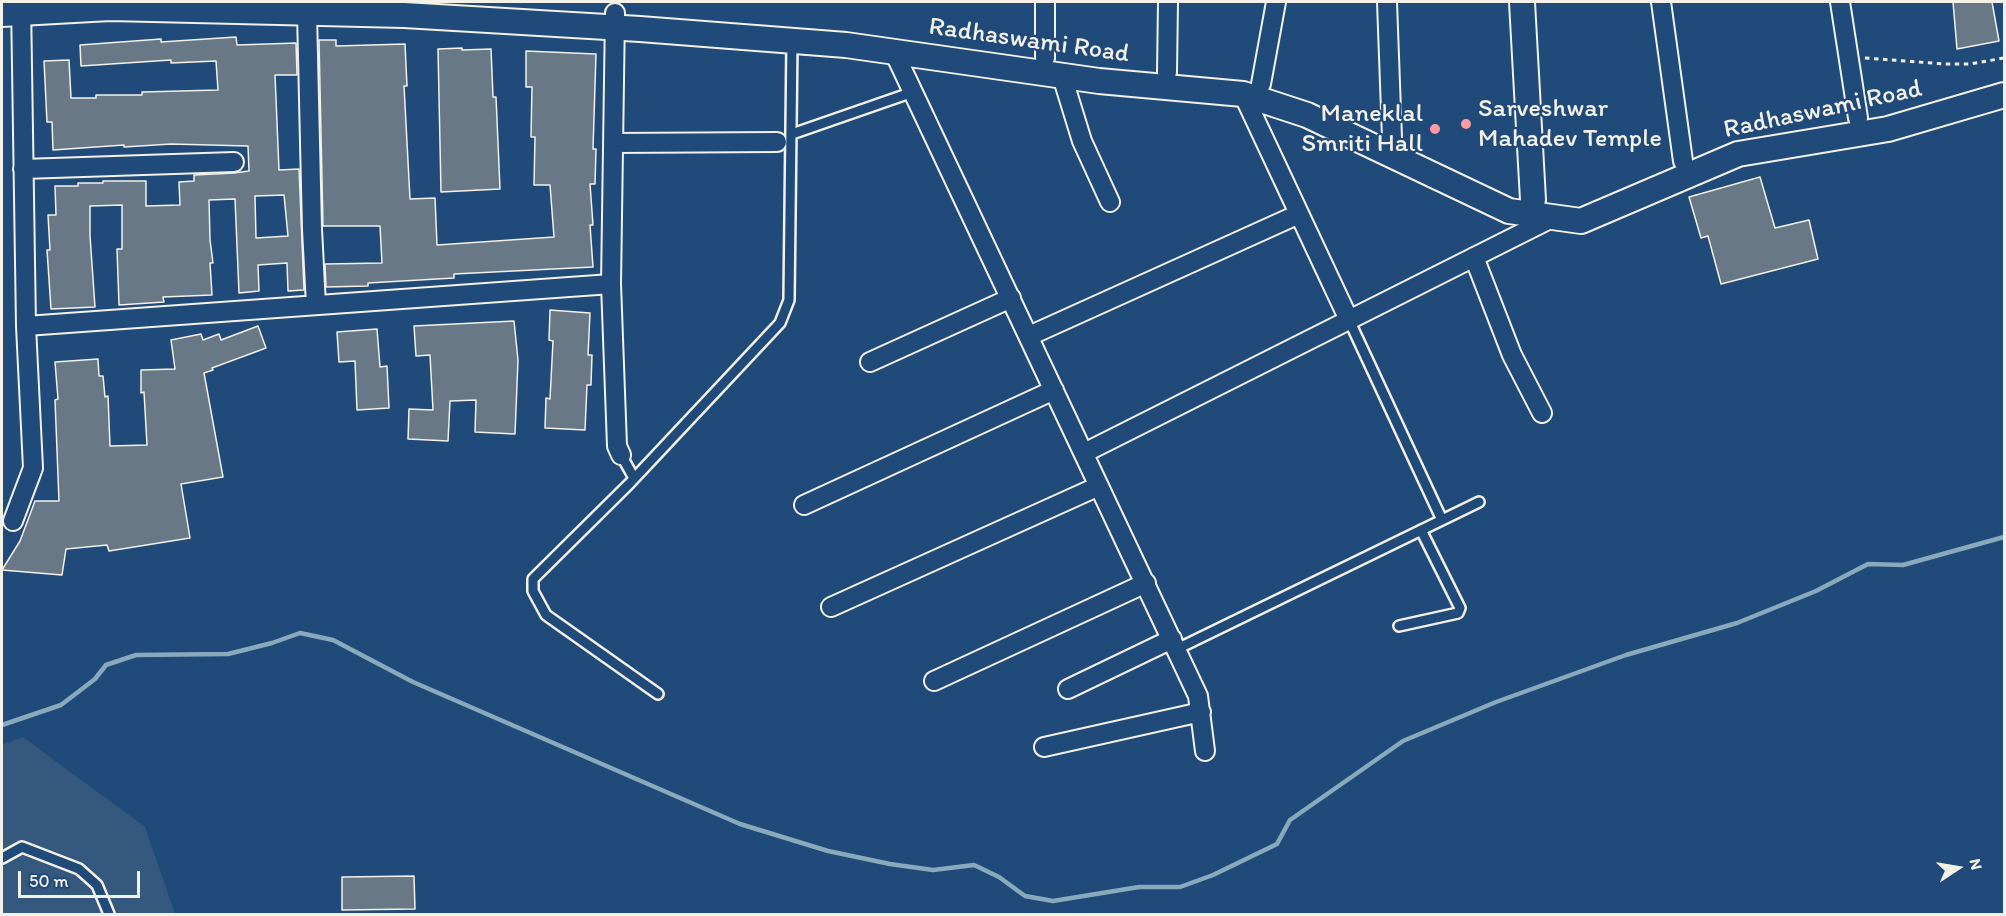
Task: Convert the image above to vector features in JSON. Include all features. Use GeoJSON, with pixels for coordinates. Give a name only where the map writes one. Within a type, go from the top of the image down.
{"type":"FeatureCollection","features":[{"type":"Feature","properties":{"kind":"street"},"geometry":{"type":"LineString","coordinates":[[1045,2],[1045,58]]}},
{"type":"Feature","properties":{"kind":"street"},"geometry":{"type":"LineString","coordinates":[[1167,72],[1168,2]]}},
{"type":"Feature","properties":{"kind":"street"},"geometry":{"type":"LineString","coordinates":[[1276,2],[1252,89],[1299,214],[1348,320]]}},
{"type":"Feature","properties":{"kind":"street"},"geometry":{"type":"LineString","coordinates":[[1387,2],[1392,138]]}},
{"type":"Feature","properties":{"kind":"street"},"geometry":{"type":"LineString","coordinates":[[1522,2],[1533,200]]}},
{"type":"Feature","properties":{"kind":"street"},"geometry":{"type":"LineString","coordinates":[[1661,2],[1683,161]]}},
{"type":"Feature","properties":{"kind":"street"},"geometry":{"type":"LineString","coordinates":[[1840,2],[1858,118]]}},
{"type":"Feature","properties":{"kind":"street","name":"Radhaswami Road"},"geometry":{"type":"LineString","coordinates":[[14,9],[110,8],[307,13],[419,7],[615,20],[847,30],[1100,66],[1246,79],[1252,89],[1509,211],[1581,221],[1738,154],[1888,129],[2004,95]]}},
{"type":"Feature","properties":{"kind":"street"},"geometry":{"type":"LineString","coordinates":[[13,521],[33,468],[26,326],[23,169],[14,9]]}},
{"type":"Feature","properties":{"kind":"street"},"geometry":{"type":"LineString","coordinates":[[307,13],[316,305]]}},
{"type":"Feature","properties":{"kind":"street"},"geometry":{"type":"LineString","coordinates":[[615,20],[611,284],[615,413],[617,446],[621,455]]}},
{"type":"Feature","properties":{"kind":"street","name":"Radhaswami Road"},"geometry":{"type":"LineString","coordinates":[[615,20],[894,52],[1062,76],[1252,89],[1312,101],[1513,197],[1579,206],[1734,139],[1885,114],[2004,80]]}},
{"type":"Feature","properties":{"kind":"street"},"geometry":{"type":"LineString","coordinates":[[894,52],[1175,644],[1198,696],[1205,751]]}},
{"type":"Feature","properties":{"kind":"street"},"geometry":{"type":"LineString","coordinates":[[1062,76],[1082,141],[1110,202]]}},
{"type":"Feature","properties":{"kind":"street"},"geometry":{"type":"LineString","coordinates":[[613,143],[784,138]]}},
{"type":"Feature","properties":{"kind":"street"},"geometry":{"type":"LineString","coordinates":[[23,169],[234,162]]}},
{"type":"Feature","properties":{"kind":"street"},"geometry":{"type":"LineString","coordinates":[[1029,336],[1299,214]]}},
{"type":"Feature","properties":{"kind":"street"},"geometry":{"type":"LineString","coordinates":[[1084,453],[1554,217]]}},
{"type":"Feature","properties":{"kind":"street"},"geometry":{"type":"LineString","coordinates":[[1474,257],[1512,355],[1542,413]]}},
{"type":"Feature","properties":{"kind":"street"},"geometry":{"type":"LineString","coordinates":[[26,326],[611,284]]}},
{"type":"Feature","properties":{"kind":"street"},"geometry":{"type":"LineString","coordinates":[[870,362],[1011,298]]}},
{"type":"Feature","properties":{"kind":"street"},"geometry":{"type":"LineString","coordinates":[[804,505],[1054,390]]}},
{"type":"Feature","properties":{"kind":"street"},"geometry":{"type":"LineString","coordinates":[[831,608],[1099,486]]}},
{"type":"Feature","properties":{"kind":"street"},"geometry":{"type":"LineString","coordinates":[[934,681],[1146,583]]}},
{"type":"Feature","properties":{"kind":"street"},"geometry":{"type":"LineString","coordinates":[[1068,688],[1175,644]]}},
{"type":"Feature","properties":{"kind":"street"},"geometry":{"type":"LineString","coordinates":[[1044,747],[1201,712]]}},
{"type":"Feature","properties":{"kind":"lane"},"geometry":{"type":"LineString","coordinates":[[658,694],[546,615],[533,591],[533,579],[634,478],[780,323],[789,300],[784,138],[792,41]]}},
{"type":"Feature","properties":{"kind":"lane"},"geometry":{"type":"LineString","coordinates":[[784,138],[913,92]]}},
{"type":"Feature","properties":{"kind":"lane"},"geometry":{"type":"LineString","coordinates":[[1348,320],[1442,520]]}},
{"type":"Feature","properties":{"kind":"lane"},"geometry":{"type":"LineString","coordinates":[[621,455],[634,478]]}},
{"type":"Feature","properties":{"kind":"lane"},"geometry":{"type":"LineString","coordinates":[[1175,644],[1479,502]]}},
{"type":"Feature","properties":{"kind":"lane"},"geometry":{"type":"LineString","coordinates":[[1399,626],[1458,613],[1460,608],[1421,530]]}},
{"type":"Feature","properties":{"kind":"lane"},"geometry":{"type":"LineString","coordinates":[[2,858],[22,847],[79,869],[97,885],[109,915]]}},
{"type":"Feature","properties":{"kind":"path"},"geometry":{"type":"LineString","coordinates":[[1848,57],[1945,64],[1970,64],[2004,58]]}},
{"type":"Feature","properties":{"kind":"shaded area"},"geometry":{"type":"Polygon","coordinates":[[[23,737],[145,827],[175,914],[2,914],[2,745],[23,737]]]}},
{"type":"Feature","properties":{"kind":"building"},"geometry":{"type":"Polygon","coordinates":[[[1953,2],[1992,2],[1999,41],[1957,49],[1953,2]]]}},
{"type":"Feature","properties":{"kind":"building"},"geometry":{"type":"Polygon","coordinates":[[[236,37],[237,45],[296,43],[297,75],[275,75],[279,170],[299,169],[304,290],[288,291],[287,263],[258,265],[259,291],[239,293],[235,199],[209,200],[213,263],[210,263],[212,295],[163,297],[164,302],[119,305],[117,249],[122,249],[122,205],[90,206],[95,307],[51,309],[47,250],[50,250],[48,215],[56,215],[55,186],[78,186],[78,183],[103,183],[103,181],[146,181],[146,206],[180,205],[179,182],[194,181],[194,175],[249,171],[248,146],[171,144],[53,150],[52,122],[47,122],[44,61],[69,60],[71,98],[96,98],[96,95],[142,95],[142,92],[218,90],[216,61],[171,63],[171,60],[81,66],[80,45],[161,39],[161,42],[236,37]],[[284,195],[255,196],[256,238],[288,236],[284,195]]]}},
{"type":"Feature","properties":{"kind":"building"},"geometry":{"type":"Polygon","coordinates":[[[319,40],[336,40],[336,46],[405,44],[407,86],[404,86],[410,199],[435,198],[437,245],[554,237],[550,185],[534,185],[535,137],[531,137],[532,87],[526,87],[526,51],[596,54],[593,149],[596,149],[595,184],[590,184],[593,267],[454,274],[454,278],[368,283],[368,286],[326,287],[325,264],[382,263],[380,226],[323,226],[319,40]]]}},
{"type":"Feature","properties":{"kind":"building"},"geometry":{"type":"Polygon","coordinates":[[[462,48],[462,50],[491,49],[493,97],[496,97],[500,189],[441,192],[438,49],[462,48]]]}},
{"type":"Feature","properties":{"kind":"building"},"geometry":{"type":"Polygon","coordinates":[[[1760,177],[1775,228],[1809,220],[1818,259],[1721,284],[1708,236],[1701,238],[1689,197],[1760,177]]]}},
{"type":"Feature","properties":{"kind":"building"},"geometry":{"type":"Polygon","coordinates":[[[550,310],[590,313],[588,355],[592,355],[591,385],[587,385],[585,430],[545,428],[546,398],[550,399],[553,341],[549,340],[550,310]]]}},
{"type":"Feature","properties":{"kind":"building"},"geometry":{"type":"Polygon","coordinates":[[[514,321],[518,360],[515,434],[475,432],[476,400],[450,401],[448,441],[408,439],[409,409],[433,410],[430,355],[416,356],[414,326],[514,321]]]}},
{"type":"Feature","properties":{"kind":"building"},"geometry":{"type":"Polygon","coordinates":[[[258,326],[266,348],[204,373],[223,477],[181,484],[190,538],[109,551],[107,545],[66,549],[62,575],[2,570],[20,541],[35,501],[59,501],[55,400],[58,399],[55,362],[98,359],[99,376],[103,376],[105,397],[108,396],[110,446],[147,445],[144,392],[141,393],[141,370],[175,369],[171,340],[201,334],[203,340],[219,334],[221,340],[258,326]]]}},
{"type":"Feature","properties":{"kind":"building"},"geometry":{"type":"Polygon","coordinates":[[[377,329],[380,367],[387,366],[389,408],[357,410],[355,361],[339,362],[337,332],[377,329]]]}},
{"type":"Feature","properties":{"kind":"building"},"geometry":{"type":"Polygon","coordinates":[[[414,876],[415,909],[342,910],[342,877],[414,876]]]}},
{"type":"Feature","properties":{"kind":"waterway"},"geometry":{"type":"LineString","coordinates":[[2,725],[61,705],[95,679],[106,665],[136,655],[228,654],[300,633],[333,640],[413,682],[740,824],[828,851],[890,864],[933,870],[974,865],[999,877],[1025,896],[1053,901],[1139,887],[1180,887],[1213,875],[1277,844],[1290,820],[1403,741],[1496,702],[1626,655],[1737,623],[1816,591],[1868,564],[1903,565],[2004,537]]}},
{"type":"Feature","properties":{"kind":"place","name":"Sarveshwar Mahadev Temple"},"geometry":{"type":"Point","coordinates":[1466,124]}},
{"type":"Feature","properties":{"kind":"place","name":"Maneklal Smriti Hall"},"geometry":{"type":"Point","coordinates":[1435,129]}}]}
